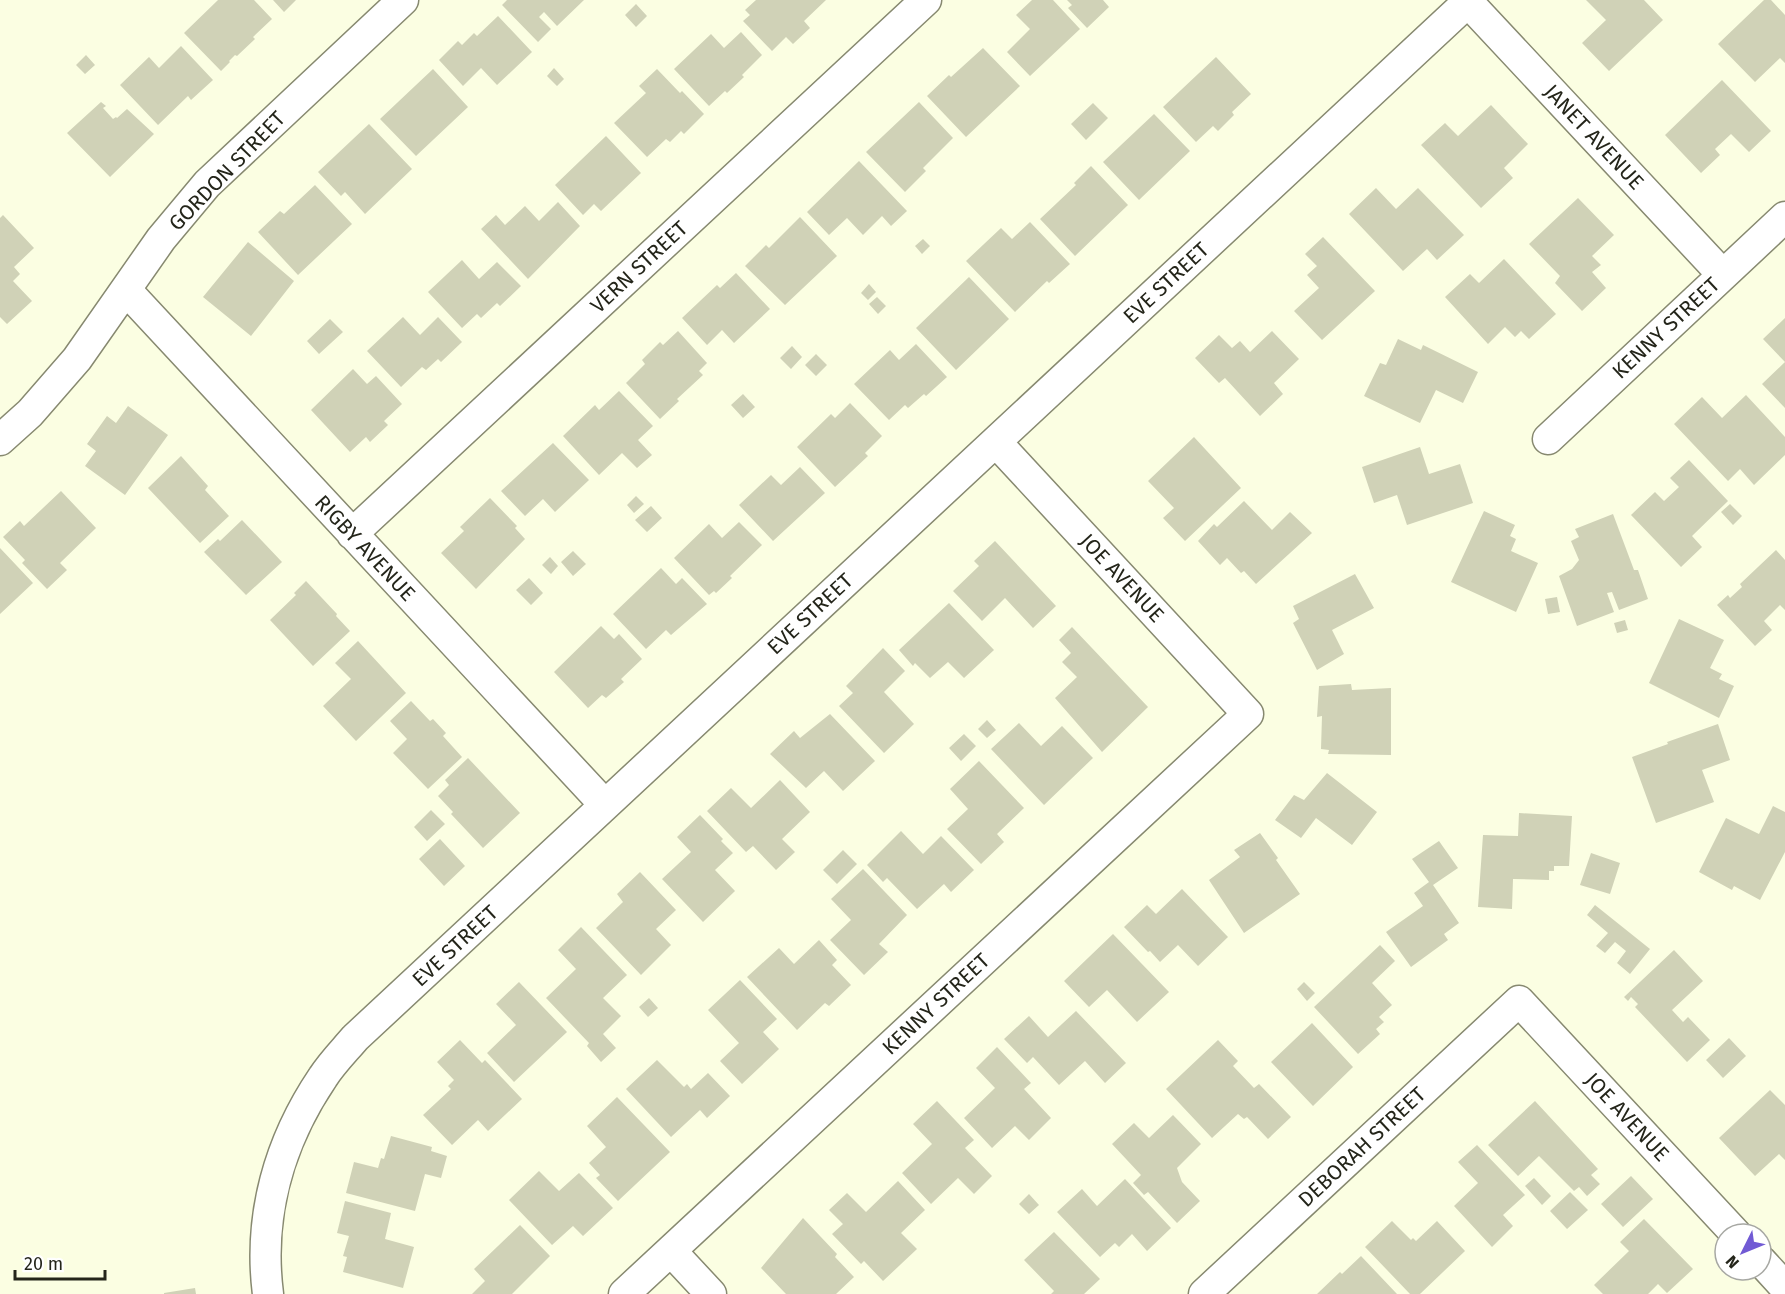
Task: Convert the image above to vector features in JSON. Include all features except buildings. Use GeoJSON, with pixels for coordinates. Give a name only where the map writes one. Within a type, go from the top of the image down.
{"type":"FeatureCollection","features":[{"type":"Feature","properties":{"kind":"street","name":"GORDON STREET"},"geometry":{"type":"LineString","coordinates":[[0,440],[30,412],[77,359],[161,239],[207,184],[403,0]]}},
{"type":"Feature","properties":{"kind":"street","name":"VERN STREET"},"geometry":{"type":"LineString","coordinates":[[352,534],[926,0]]}},
{"type":"Feature","properties":{"kind":"street","name":"JANET AVENUE"},"geometry":{"type":"LineString","coordinates":[[1468,1],[1723,275]]}},
{"type":"Feature","properties":{"kind":"street","name":"EVE STREET"},"geometry":{"type":"LineString","coordinates":[[268,1294],[265,1246],[270,1197],[284,1151],[298,1116],[324,1075],[355,1038],[1468,1]]}},
{"type":"Feature","properties":{"kind":"street","name":"KENNY STREET"},"geometry":{"type":"LineString","coordinates":[[1548,439],[1785,217]]}},
{"type":"Feature","properties":{"kind":"street","name":"RIGBY AVENUE"},"geometry":{"type":"LineString","coordinates":[[126,290],[605,806]]}},
{"type":"Feature","properties":{"kind":"street","name":"JOE AVENUE"},"geometry":{"type":"LineString","coordinates":[[996,442],[1248,714]]}},
{"type":"Feature","properties":{"kind":"street","name":"KENNY STREET"},"geometry":{"type":"LineString","coordinates":[[624,1294],[1248,714]]}},
{"type":"Feature","properties":{"kind":"street","name":"JOE AVENUE"},"geometry":{"type":"LineString","coordinates":[[1519,1001],[1725,1222]]}},
{"type":"Feature","properties":{"kind":"street","name":"DEBORAH STREET"},"geometry":{"type":"LineString","coordinates":[[1204,1294],[1519,1001]]}},
{"type":"Feature","properties":{"kind":"street"},"geometry":{"type":"LineString","coordinates":[[671,1251],[711,1294]]}}]}
